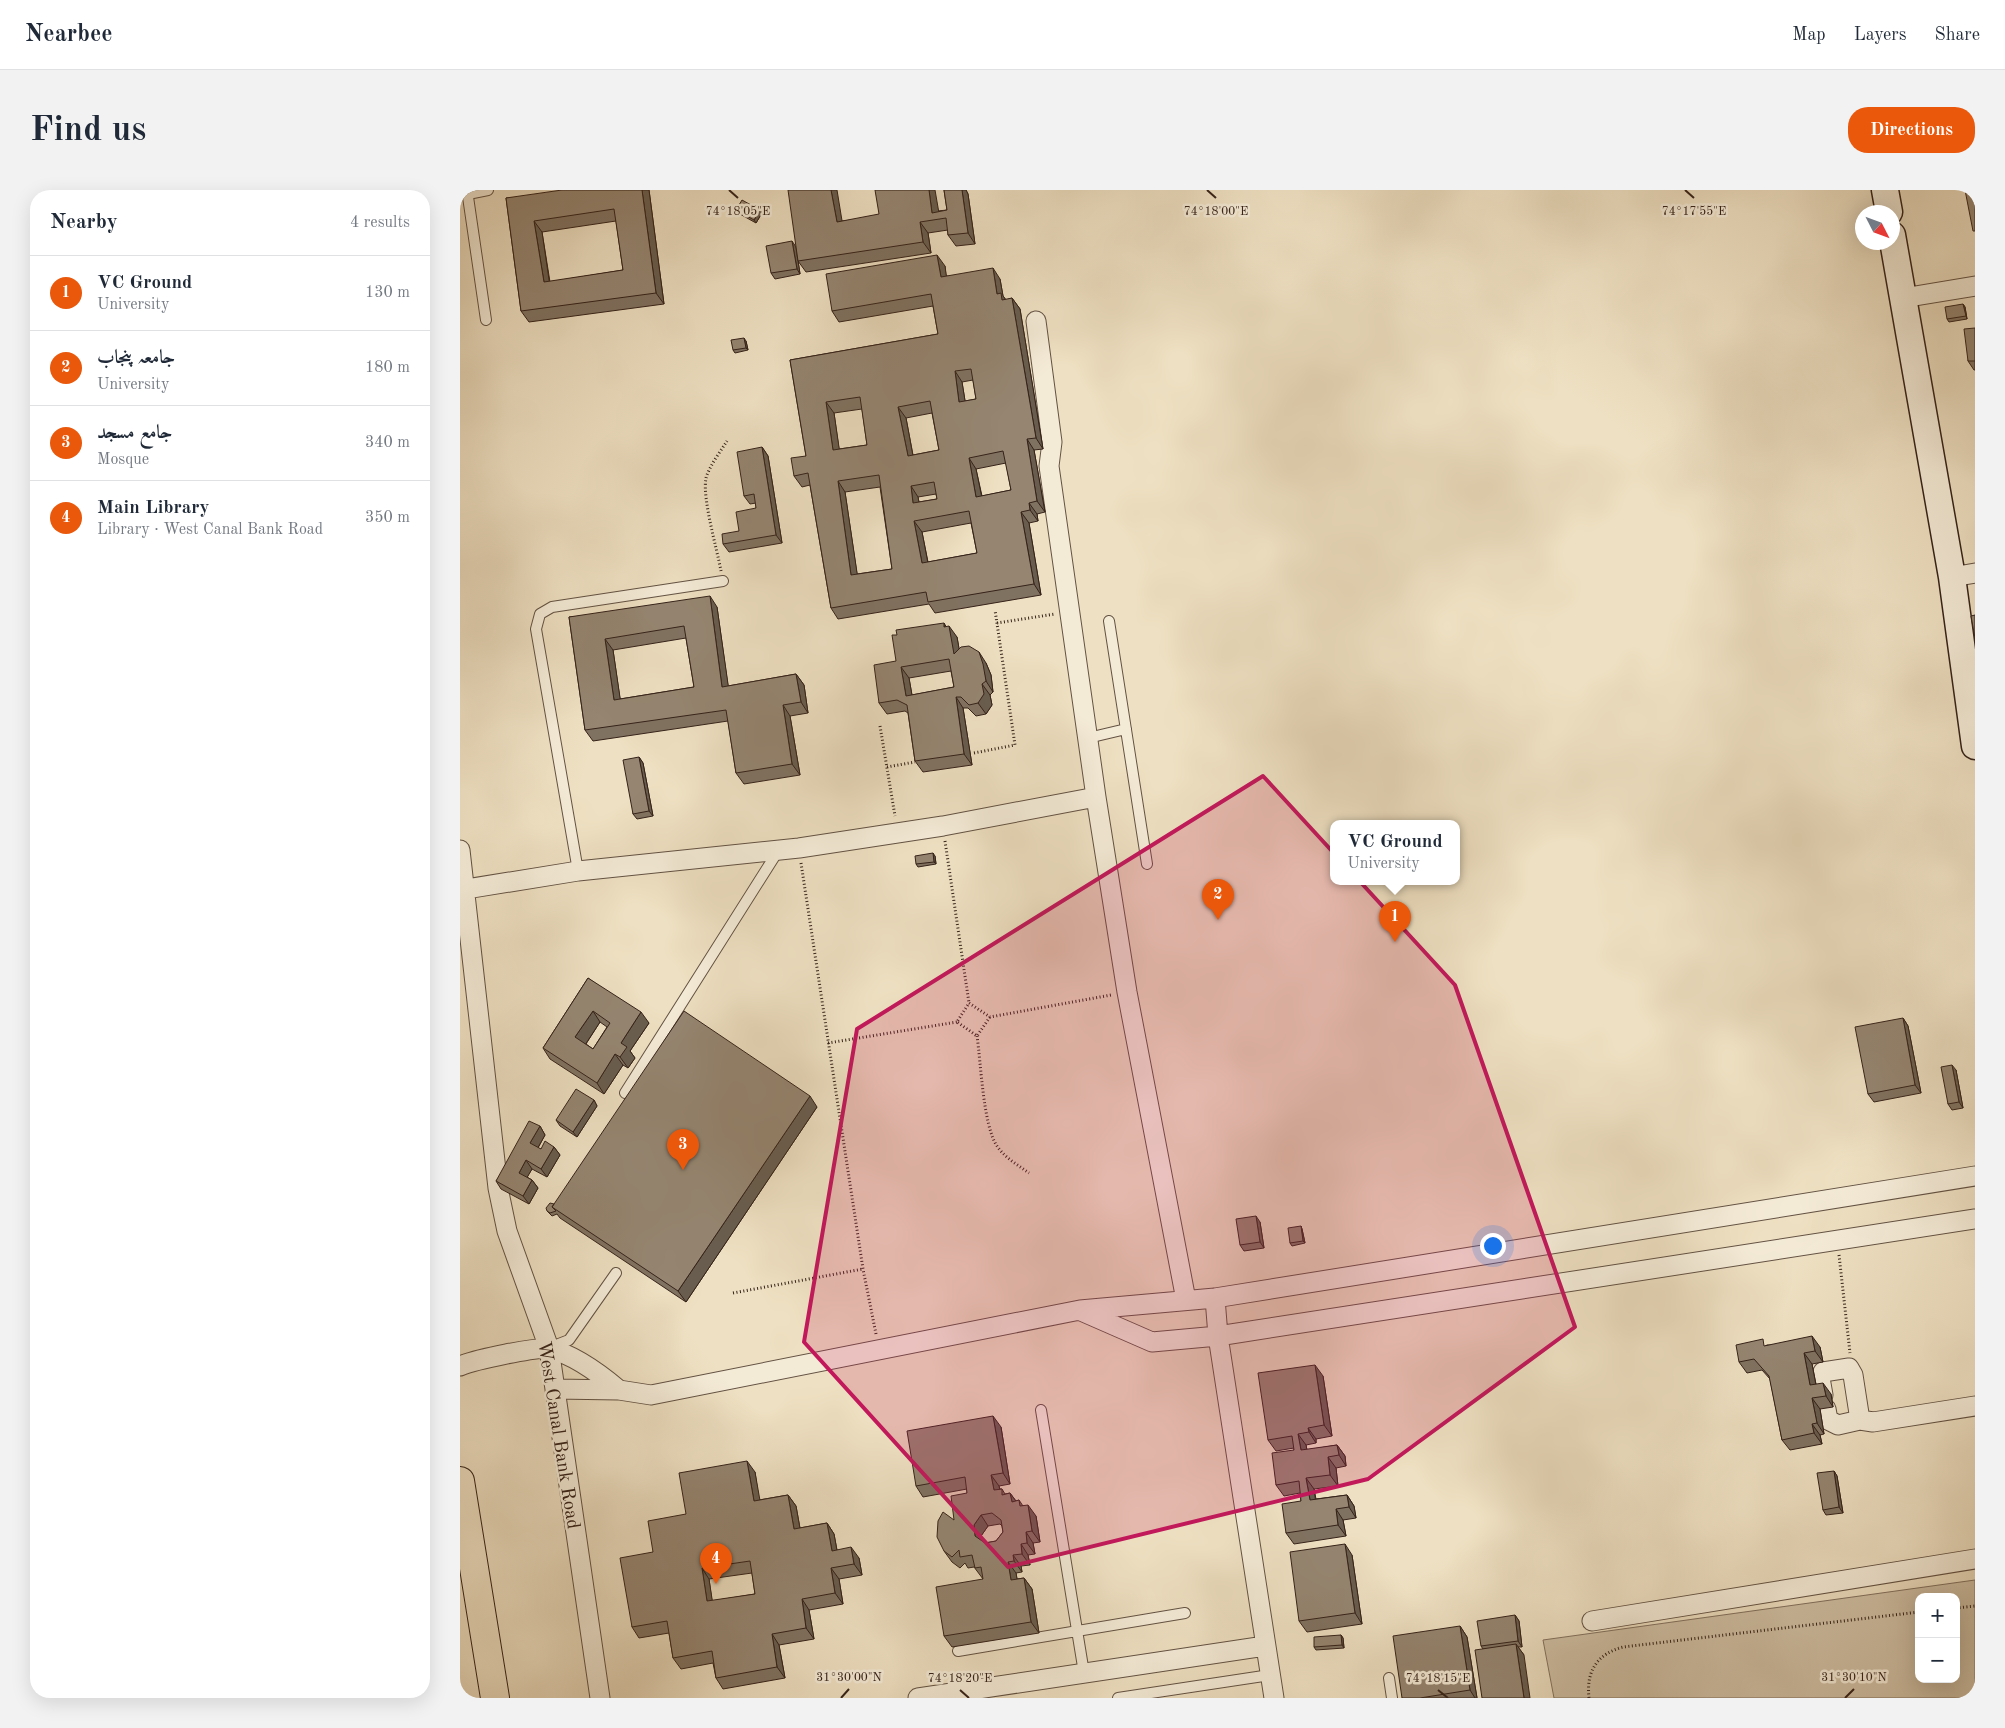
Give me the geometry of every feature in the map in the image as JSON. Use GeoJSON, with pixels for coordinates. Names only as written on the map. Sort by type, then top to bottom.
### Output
{"type":"FeatureCollection","features":[{"type":"Feature","properties":{"kind":"highway"},"geometry":{"type":"LineString","coordinates":[[460,1481],[495,1698]]}},
{"type":"Feature","properties":{"kind":"street"},"geometry":{"type":"LineString","coordinates":[[1885,190],[1888,205]]}},
{"type":"Feature","properties":{"kind":"street"},"geometry":{"type":"LineString","coordinates":[[1895,250],[1903,298],[1964,575],[1975,746]]}},
{"type":"Feature","properties":{"kind":"street"},"geometry":{"type":"LineString","coordinates":[[1903,298],[1975,286]]}},
{"type":"Feature","properties":{"kind":"street"},"geometry":{"type":"LineString","coordinates":[[1036,321],[1052,442],[1049,466],[1096,797],[1127,992],[1186,1300]]}},
{"type":"Feature","properties":{"kind":"street"},"geometry":{"type":"LineString","coordinates":[[462,890],[578,871],[799,848],[943,826],[1096,797]]}},
{"type":"Feature","properties":{"kind":"street","name":"West Canal Bank Road"},"geometry":{"type":"LineString","coordinates":[[460,850],[462,890],[498,1188],[507,1230],[546,1334],[549,1348],[600,1698]]}},
{"type":"Feature","properties":{"kind":"street"},"geometry":{"type":"LineString","coordinates":[[555,1389],[619,1390],[651,1395],[1080,1310],[1215,1298],[1975,1176]]}},
{"type":"Feature","properties":{"kind":"street"},"geometry":{"type":"LineString","coordinates":[[1080,1310],[1152,1342],[1218,1336],[1975,1219]]}},
{"type":"Feature","properties":{"kind":"street"},"geometry":{"type":"LineString","coordinates":[[1215,1298],[1218,1336],[1274,1698]]}},
{"type":"Feature","properties":{"kind":"street"},"geometry":{"type":"LineString","coordinates":[[460,1366],[477,1359],[549,1348],[582,1363],[619,1390]]}},
{"type":"Feature","properties":{"kind":"street"},"geometry":{"type":"LineString","coordinates":[[1860,1420],[1853,1375],[1849,1368],[1823,1372],[1820,1378],[1824,1402],[1828,1420],[1834,1425],[1860,1420],[1873,1422],[1975,1406]]}},
{"type":"Feature","properties":{"kind":"street"},"geometry":{"type":"LineString","coordinates":[[1592,1621],[1975,1559]]}},
{"type":"Feature","properties":{"kind":"street"},"geometry":{"type":"LineString","coordinates":[[918,1698],[1265,1646]]}},
{"type":"Feature","properties":{"kind":"lane"},"geometry":{"type":"LineString","coordinates":[[486,320],[467,192],[488,190]]}},
{"type":"Feature","properties":{"kind":"lane"},"geometry":{"type":"LineString","coordinates":[[578,871],[536,629],[540,614],[552,607],[723,581]]}},
{"type":"Feature","properties":{"kind":"lane"},"geometry":{"type":"LineString","coordinates":[[1109,621],[1148,864]]}},
{"type":"Feature","properties":{"kind":"lane"},"geometry":{"type":"LineString","coordinates":[[1088,738],[1126,729]]}},
{"type":"Feature","properties":{"kind":"lane"},"geometry":{"type":"LineString","coordinates":[[626,1093],[778,851]]}},
{"type":"Feature","properties":{"kind":"lane"},"geometry":{"type":"LineString","coordinates":[[549,1348],[569,1340],[616,1273]]}},
{"type":"Feature","properties":{"kind":"lane"},"geometry":{"type":"LineString","coordinates":[[1041,1410],[1084,1673]]}},
{"type":"Feature","properties":{"kind":"lane"},"geometry":{"type":"LineString","coordinates":[[958,1651],[1076,1633],[1185,1613]]}},
{"type":"Feature","properties":{"kind":"lane"},"geometry":{"type":"LineString","coordinates":[[1118,1698],[1270,1676]]}},
{"type":"Feature","properties":{"kind":"lane"},"geometry":{"type":"LineString","coordinates":[[1389,1678],[1392,1698]]}},
{"type":"Feature","properties":{"kind":"path"},"geometry":{"type":"LineString","coordinates":[[723,581],[706,495],[706,480],[710,468],[727,440]]}},
{"type":"Feature","properties":{"kind":"path"},"geometry":{"type":"LineString","coordinates":[[974,753],[1015,745],[995,610]]}},
{"type":"Feature","properties":{"kind":"path"},"geometry":{"type":"LineString","coordinates":[[997,623],[1070,612]]}},
{"type":"Feature","properties":{"kind":"path"},"geometry":{"type":"LineString","coordinates":[[880,726],[898,833]]}},
{"type":"Feature","properties":{"kind":"path"},"geometry":{"type":"LineString","coordinates":[[887,767],[915,762]]}},
{"type":"Feature","properties":{"kind":"path"},"geometry":{"type":"LineString","coordinates":[[943,826],[970,1003],[957,1022]]}},
{"type":"Feature","properties":{"kind":"path"},"geometry":{"type":"LineString","coordinates":[[799,848],[863,1269],[880,1349]]}},
{"type":"Feature","properties":{"kind":"path"},"geometry":{"type":"LineString","coordinates":[[1030,1173],[1006,1158],[996,1146],[990,1131],[977,1036],[990,1017],[1127,992]]}},
{"type":"Feature","properties":{"kind":"path"},"geometry":{"type":"LineString","coordinates":[[970,1003],[990,1017]]}},
{"type":"Feature","properties":{"kind":"path"},"geometry":{"type":"LineString","coordinates":[[828,1043],[957,1022],[977,1036]]}},
{"type":"Feature","properties":{"kind":"path"},"geometry":{"type":"LineString","coordinates":[[1837,1240],[1850,1356],[1849,1368]]}},
{"type":"Feature","properties":{"kind":"path"},"geometry":{"type":"LineString","coordinates":[[733,1293],[863,1269]]}},
{"type":"Feature","properties":{"kind":"path"},"geometry":{"type":"LineString","coordinates":[[1960,1608],[1975,1606]]}},
{"type":"Feature","properties":{"kind":"path"},"geometry":{"type":"LineString","coordinates":[[1588,1698],[1588,1679],[1592,1668],[1599,1658],[1618,1648],[1915,1612]]}},
{"type":"Feature","properties":{"kind":"highlighted area"},"geometry":{"type":"Polygon","coordinates":[[[1263,776],[1455,985],[1575,1327],[1368,1479],[1008,1567],[804,1342],[857,1029],[1263,776]]]}},
{"type":"Feature","properties":{"kind":"shaded area"},"geometry":{"type":"Polygon","coordinates":[[[1975,1580],[1975,1698],[1554,1698],[1543,1640],[1975,1580]]]}},
{"type":"Feature","properties":{"kind":"building"},"geometry":{"type":"Polygon","coordinates":[[[562,190],[642,190],[656,293],[521,311],[506,198],[562,190]],[[614,209],[534,221],[544,282],[623,270],[614,209]]]}},
{"type":"Feature","properties":{"kind":"building"},"geometry":{"type":"Polygon","coordinates":[[[788,190],[831,190],[837,222],[879,214],[875,190],[929,190],[932,213],[947,210],[944,190],[962,190],[968,233],[948,235],[946,218],[920,222],[923,242],[798,261],[788,190]]]}},
{"type":"Feature","properties":{"kind":"building"},"geometry":{"type":"Polygon","coordinates":[[[1965,190],[1975,190],[1975,231],[1973,231],[1965,190]]]}},
{"type":"Feature","properties":{"kind":"building"},"geometry":{"type":"Polygon","coordinates":[[[742,200],[760,210],[754,220],[736,210],[742,200]]]}},
{"type":"Feature","properties":{"kind":"building"},"geometry":{"type":"Polygon","coordinates":[[[792,241],[797,269],[771,273],[766,246],[792,241]]]}},
{"type":"Feature","properties":{"kind":"building"},"geometry":{"type":"Polygon","coordinates":[[[937,255],[941,277],[993,268],[997,294],[1001,293],[1002,300],[1012,298],[1036,438],[1027,439],[1037,501],[1029,503],[1030,510],[1021,512],[1034,584],[928,602],[926,592],[831,608],[808,473],[794,476],[791,458],[806,456],[790,360],[938,334],[931,294],[832,311],[826,274],[937,255]],[[971,369],[955,371],[959,402],[976,399],[971,369]],[[860,397],[826,402],[833,450],[867,445],[860,397]],[[930,401],[898,407],[908,456],[939,450],[930,401]],[[1003,451],[969,458],[976,497],[1011,490],[1003,451]],[[879,475],[838,481],[851,575],[892,569],[879,475]],[[934,482],[911,486],[913,503],[937,499],[934,482]],[[969,511],[914,521],[922,563],[977,553],[969,511]]]}},
{"type":"Feature","properties":{"kind":"building"},"geometry":{"type":"Polygon","coordinates":[[[1963,304],[1966,316],[1947,319],[1945,307],[1963,304]]]}},
{"type":"Feature","properties":{"kind":"building"},"geometry":{"type":"Polygon","coordinates":[[[1975,328],[1975,361],[1968,361],[1964,329],[1975,328]]]}},
{"type":"Feature","properties":{"kind":"building"},"geometry":{"type":"Polygon","coordinates":[[[744,338],[746,348],[733,350],[731,340],[744,338]]]}},
{"type":"Feature","properties":{"kind":"building"},"geometry":{"type":"Polygon","coordinates":[[[762,447],[776,535],[723,544],[722,534],[739,531],[736,512],[756,508],[754,494],[744,496],[737,452],[762,447]]]}},
{"type":"Feature","properties":{"kind":"building"},"geometry":{"type":"Polygon","coordinates":[[[710,596],[722,687],[796,674],[801,702],[783,705],[792,764],[736,773],[726,710],[585,730],[569,617],[710,596]],[[684,626],[605,639],[614,700],[694,687],[684,626]]]}},
{"type":"Feature","properties":{"kind":"building"},"geometry":{"type":"Polygon","coordinates":[[[1975,615],[1975,638],[1971,616],[1975,615]]]}},
{"type":"Feature","properties":{"kind":"building"},"geometry":{"type":"Polygon","coordinates":[[[944,623],[944,627],[949,626],[954,654],[961,647],[969,646],[979,652],[986,681],[982,684],[984,694],[978,703],[969,705],[961,697],[956,697],[964,754],[915,761],[907,705],[897,700],[879,703],[874,665],[896,661],[892,635],[897,635],[896,630],[944,623]],[[949,659],[901,667],[906,696],[954,687],[949,659]]]}},
{"type":"Feature","properties":{"kind":"building"},"geometry":{"type":"Polygon","coordinates":[[[639,757],[649,811],[633,814],[623,760],[639,757]]]}},
{"type":"Feature","properties":{"kind":"building"},"geometry":{"type":"Polygon","coordinates":[[[933,853],[934,862],[916,864],[915,856],[933,853]]]}},
{"type":"Feature","properties":{"kind":"building"},"geometry":{"type":"Polygon","coordinates":[[[588,978],[641,1012],[621,1043],[627,1047],[620,1057],[615,1054],[597,1083],[543,1048],[588,978]],[[593,1011],[575,1037],[593,1049],[610,1023],[593,1011]]]}},
{"type":"Feature","properties":{"kind":"building"},"geometry":{"type":"Polygon","coordinates":[[[684,1011],[810,1096],[678,1291],[552,1207],[684,1011]]]}},
{"type":"Feature","properties":{"kind":"building"},"geometry":{"type":"Polygon","coordinates":[[[1903,1018],[1915,1085],[1868,1094],[1855,1027],[1903,1018]]]}},
{"type":"Feature","properties":{"kind":"building"},"geometry":{"type":"Polygon","coordinates":[[[1952,1065],[1959,1102],[1948,1104],[1941,1067],[1952,1065]]]}},
{"type":"Feature","properties":{"kind":"building"},"geometry":{"type":"Polygon","coordinates":[[[576,1089],[594,1100],[573,1132],[556,1120],[576,1089]]]}},
{"type":"Feature","properties":{"kind":"building"},"geometry":{"type":"Polygon","coordinates":[[[529,1121],[540,1126],[530,1143],[541,1149],[545,1141],[554,1147],[541,1169],[526,1160],[519,1173],[532,1180],[523,1196],[496,1181],[529,1121]]]}},
{"type":"Feature","properties":{"kind":"building"},"geometry":{"type":"Polygon","coordinates":[[[550,1203],[554,1204],[552,1207],[556,1211],[550,1213],[546,1208],[550,1203]]]}},
{"type":"Feature","properties":{"kind":"building"},"geometry":{"type":"Polygon","coordinates":[[[1256,1216],[1260,1242],[1240,1245],[1236,1219],[1256,1216]]]}},
{"type":"Feature","properties":{"kind":"building"},"geometry":{"type":"Polygon","coordinates":[[[1301,1226],[1303,1241],[1290,1243],[1288,1228],[1301,1226]]]}},
{"type":"Feature","properties":{"kind":"building"},"geometry":{"type":"Polygon","coordinates":[[[1812,1336],[1815,1351],[1804,1353],[1810,1385],[1823,1383],[1826,1396],[1812,1398],[1817,1423],[1812,1424],[1814,1433],[1782,1440],[1769,1376],[1754,1359],[1739,1362],[1736,1345],[1763,1339],[1764,1346],[1812,1336]]]}},
{"type":"Feature","properties":{"kind":"building"},"geometry":{"type":"Polygon","coordinates":[[[1315,1365],[1324,1425],[1308,1428],[1309,1432],[1298,1434],[1301,1450],[1337,1445],[1339,1455],[1328,1457],[1330,1475],[1306,1478],[1310,1500],[1347,1495],[1349,1507],[1336,1509],[1338,1525],[1286,1533],[1282,1504],[1301,1501],[1299,1481],[1276,1485],[1272,1453],[1294,1450],[1292,1436],[1268,1440],[1258,1373],[1315,1365]]]}},
{"type":"Feature","properties":{"kind":"building"},"geometry":{"type":"Polygon","coordinates":[[[993,1416],[1003,1473],[991,1475],[994,1490],[1002,1489],[1002,1495],[1010,1493],[1012,1502],[1019,1500],[1020,1506],[1028,1505],[1032,1531],[1026,1532],[1027,1543],[1021,1544],[1022,1554],[1013,1555],[1014,1561],[1008,1562],[1011,1580],[1024,1578],[1031,1622],[944,1636],[936,1587],[983,1579],[981,1567],[975,1568],[972,1555],[960,1557],[959,1550],[952,1557],[944,1551],[937,1537],[938,1521],[943,1512],[954,1520],[951,1496],[967,1493],[965,1477],[916,1486],[907,1431],[993,1416]],[[992,1513],[981,1515],[974,1525],[975,1536],[985,1543],[996,1541],[1003,1532],[1001,1520],[992,1513]]]}},
{"type":"Feature","properties":{"kind":"building"},"geometry":{"type":"Polygon","coordinates":[[[747,1461],[754,1501],[788,1495],[794,1529],[827,1523],[832,1551],[851,1547],[854,1564],[831,1568],[835,1593],[802,1599],[806,1628],[772,1634],[777,1667],[716,1678],[712,1651],[673,1658],[667,1621],[632,1627],[620,1558],[653,1552],[648,1521],[686,1514],[679,1473],[747,1461]],[[750,1561],[702,1568],[707,1601],[755,1594],[750,1561]]]}},
{"type":"Feature","properties":{"kind":"building"},"geometry":{"type":"Polygon","coordinates":[[[1834,1471],[1839,1507],[1823,1510],[1817,1473],[1834,1471]]]}},
{"type":"Feature","properties":{"kind":"building"},"geometry":{"type":"Polygon","coordinates":[[[1345,1544],[1355,1613],[1299,1621],[1290,1552],[1345,1544]]]}},
{"type":"Feature","properties":{"kind":"building"},"geometry":{"type":"Polygon","coordinates":[[[1515,1615],[1518,1641],[1481,1646],[1477,1621],[1515,1615]]]}},
{"type":"Feature","properties":{"kind":"building"},"geometry":{"type":"Polygon","coordinates":[[[1460,1626],[1470,1690],[1420,1698],[1402,1698],[1393,1636],[1460,1626]]]}},
{"type":"Feature","properties":{"kind":"building"},"geometry":{"type":"Polygon","coordinates":[[[1341,1635],[1342,1645],[1314,1647],[1314,1637],[1341,1635]]]}},
{"type":"Feature","properties":{"kind":"building"},"geometry":{"type":"Polygon","coordinates":[[[1516,1644],[1524,1698],[1482,1698],[1475,1650],[1516,1644]]]}},
{"type":"Feature","properties":{"kind":"place","name":"جامعہ پنجاب"},"geometry":{"type":"Point","coordinates":[1218,920]}},
{"type":"Feature","properties":{"kind":"place","name":"VC Ground"},"geometry":{"type":"Point","coordinates":[1395,942]}},
{"type":"Feature","properties":{"kind":"place","name":"جامع مسجد"},"geometry":{"type":"Point","coordinates":[683,1170]}},
{"type":"Feature","properties":{"kind":"place","name":"Main Library"},"geometry":{"type":"Point","coordinates":[716,1584]}}]}
